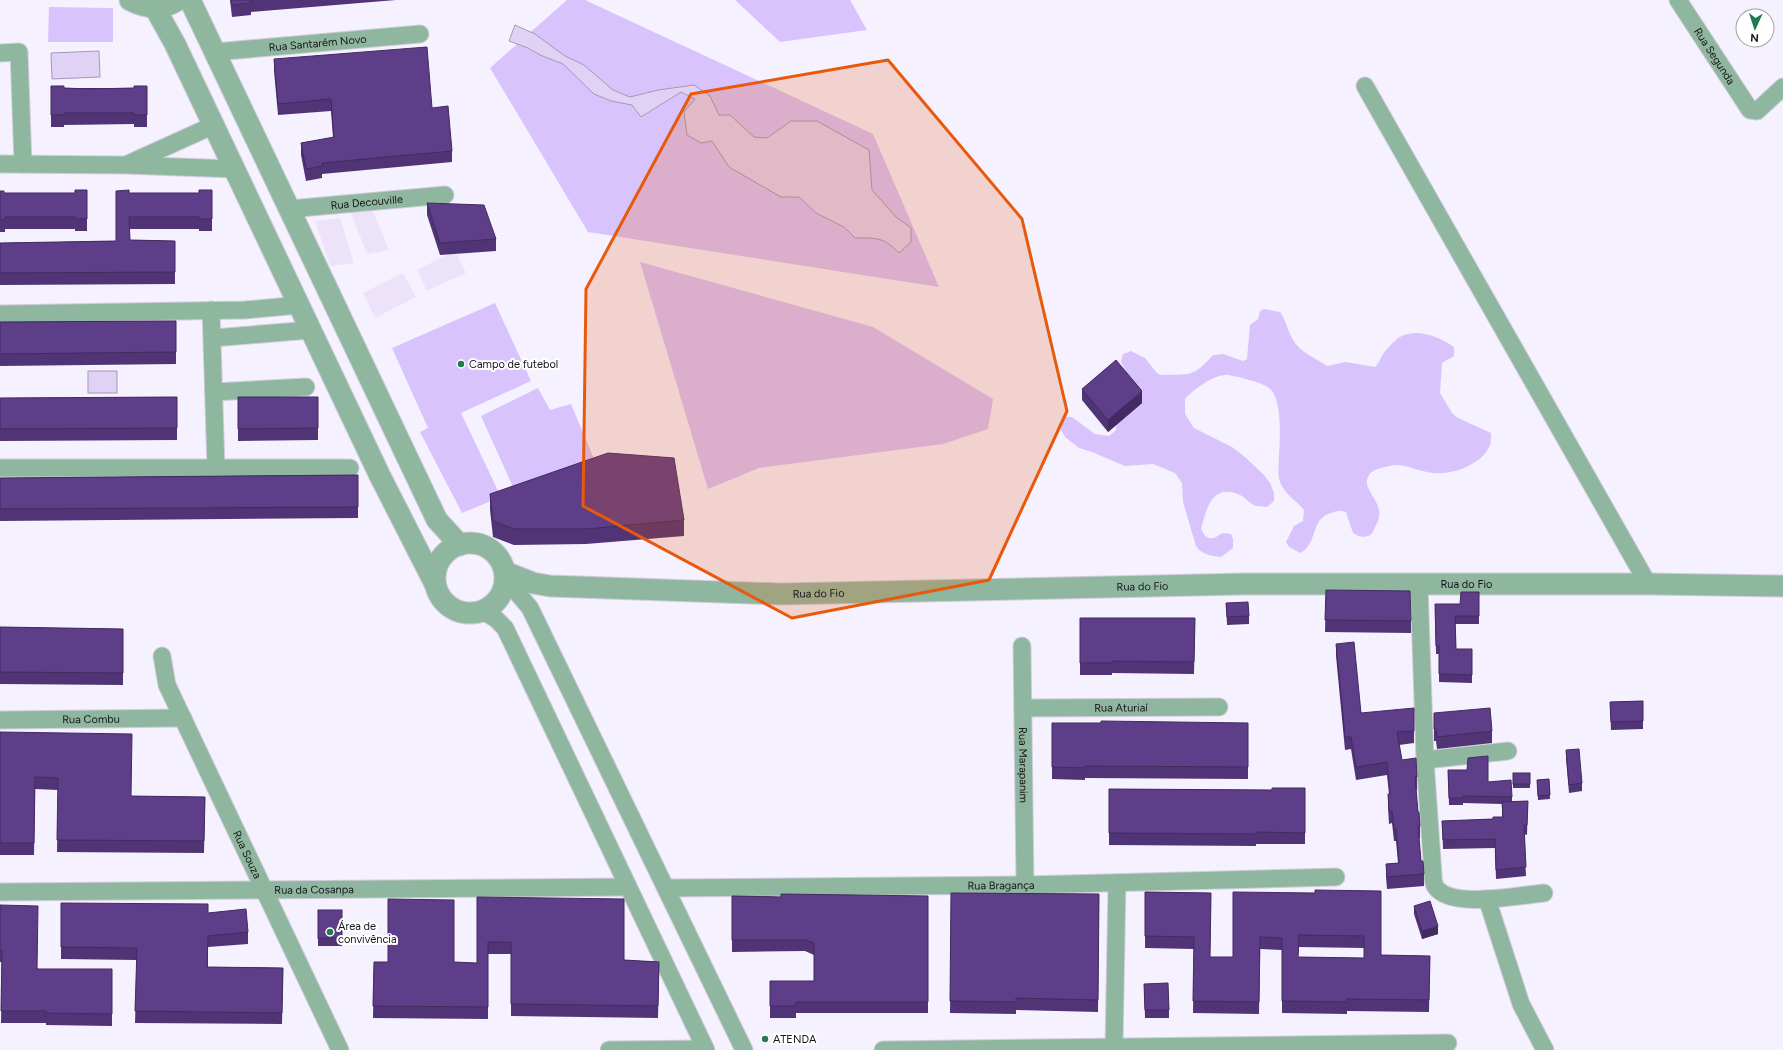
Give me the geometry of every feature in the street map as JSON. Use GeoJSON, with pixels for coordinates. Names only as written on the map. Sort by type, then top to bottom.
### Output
{"type":"FeatureCollection","features":[{"type":"Feature","properties":{"kind":"street"},"geometry":{"type":"LineString","coordinates":[[130,0],[141,6],[155,8],[166,6],[178,0]]}},
{"type":"Feature","properties":{"kind":"street"},"geometry":{"type":"LineString","coordinates":[[190,0],[437,520],[460,545]]}},
{"type":"Feature","properties":{"kind":"street","name":"Rua Segunda"},"geometry":{"type":"LineString","coordinates":[[1678,0],[1750,110],[1753,112],[1757,111],[1783,87]]}},
{"type":"Feature","properties":{"kind":"street"},"geometry":{"type":"LineString","coordinates":[[155,8],[175,44],[397,512],[435,584],[438,594],[444,603],[462,613],[483,611],[492,606],[499,598],[504,588],[505,575]]}},
{"type":"Feature","properties":{"kind":"street","name":"Rua Santarém Novo"},"geometry":{"type":"LineString","coordinates":[[215,52],[420,34]]}},
{"type":"Feature","properties":{"kind":"street"},"geometry":{"type":"LineString","coordinates":[[0,53],[19,52],[23,164]]}},
{"type":"Feature","properties":{"kind":"street"},"geometry":{"type":"LineString","coordinates":[[1365,86],[1648,584]]}},
{"type":"Feature","properties":{"kind":"street"},"geometry":{"type":"LineString","coordinates":[[124,165],[214,125]]}},
{"type":"Feature","properties":{"kind":"street"},"geometry":{"type":"LineString","coordinates":[[0,164],[124,165],[235,169]]}},
{"type":"Feature","properties":{"kind":"street","name":"Rua Decouville"},"geometry":{"type":"LineString","coordinates":[[289,209],[445,195]]}},
{"type":"Feature","properties":{"kind":"street"},"geometry":{"type":"LineString","coordinates":[[0,314],[245,310],[299,305]]}},
{"type":"Feature","properties":{"kind":"street"},"geometry":{"type":"LineString","coordinates":[[211,310],[216,468]]}},
{"type":"Feature","properties":{"kind":"street"},"geometry":{"type":"LineString","coordinates":[[213,338],[310,330]]}},
{"type":"Feature","properties":{"kind":"street"},"geometry":{"type":"LineString","coordinates":[[214,392],[306,387]]}},
{"type":"Feature","properties":{"kind":"street"},"geometry":{"type":"LineString","coordinates":[[0,468],[350,468]]}},
{"type":"Feature","properties":{"kind":"street"},"geometry":{"type":"LineString","coordinates":[[435,584],[437,564],[450,549],[460,545],[474,544],[488,548],[499,558],[505,575],[530,608],[744,1050]]}},
{"type":"Feature","properties":{"kind":"street","name":"Rua do Fio"},"geometry":{"type":"LineString","coordinates":[[505,575],[550,586],[781,594],[1236,584],[1648,584],[1783,586]]}},
{"type":"Feature","properties":{"kind":"street"},"geometry":{"type":"LineString","coordinates":[[1419,584],[1425,760],[1432,874],[1435,886],[1445,895],[1450,897],[1468,899],[1487,899],[1544,893]]}},
{"type":"Feature","properties":{"kind":"street"},"geometry":{"type":"LineString","coordinates":[[483,611],[496,619],[505,628],[705,1049],[609,1050]]}},
{"type":"Feature","properties":{"kind":"street","name":"Rua Marapanim"},"geometry":{"type":"LineString","coordinates":[[1022,646],[1025,885]]}},
{"type":"Feature","properties":{"kind":"street","name":"Rua Souza"},"geometry":{"type":"LineString","coordinates":[[162,656],[168,685],[340,1050]]}},
{"type":"Feature","properties":{"kind":"street","name":"Rua Aturiaí"},"geometry":{"type":"LineString","coordinates":[[1023,708],[1219,707]]}},
{"type":"Feature","properties":{"kind":"street","name":"Rua Combu"},"geometry":{"type":"LineString","coordinates":[[0,720],[183,718]]}},
{"type":"Feature","properties":{"kind":"street"},"geometry":{"type":"LineString","coordinates":[[1425,760],[1508,751]]}},
{"type":"Feature","properties":{"kind":"street","name":"Rua Bragança"},"geometry":{"type":"LineString","coordinates":[[666,888],[1025,885],[1336,877]]}},
{"type":"Feature","properties":{"kind":"street"},"geometry":{"type":"LineString","coordinates":[[1114,1047],[1117,883]]}},
{"type":"Feature","properties":{"kind":"street","name":"Rua da Cosanpa"},"geometry":{"type":"LineString","coordinates":[[0,892],[628,888]]}},
{"type":"Feature","properties":{"kind":"street"},"geometry":{"type":"LineString","coordinates":[[1487,899],[1521,1004],[1545,1050]]}},
{"type":"Feature","properties":{"kind":"street"},"geometry":{"type":"LineString","coordinates":[[883,1050],[1114,1047],[1226,1048],[1448,1043]]}},
{"type":"Feature","properties":{"kind":"highlighted area"},"geometry":{"type":"Polygon","coordinates":[[[888,60],[1022,219],[1067,411],[989,580],[792,618],[583,506],[586,289],[691,94],[888,60]]]}},
{"type":"Feature","properties":{"kind":"shaded area"},"geometry":{"type":"Polygon","coordinates":[[[567,0],[585,0],[873,134],[939,287],[588,232],[490,68],[567,0]]]}},
{"type":"Feature","properties":{"kind":"shaded area"},"geometry":{"type":"Polygon","coordinates":[[[735,0],[850,0],[867,30],[780,42],[735,0]]]}},
{"type":"Feature","properties":{"kind":"shaded area"},"geometry":{"type":"Polygon","coordinates":[[[49,7],[113,8],[113,42],[48,42],[49,7]]]}},
{"type":"Feature","properties":{"kind":"shaded area"},"geometry":{"type":"Polygon","coordinates":[[[515,25],[535,34],[565,56],[584,65],[613,90],[630,97],[658,90],[694,85],[710,96],[719,115],[730,115],[754,137],[767,138],[791,121],[817,121],[869,150],[872,190],[896,217],[911,228],[911,242],[899,253],[884,241],[869,238],[855,238],[844,227],[816,213],[799,197],[781,197],[729,167],[712,141],[701,143],[687,135],[684,112],[695,99],[681,92],[641,117],[632,105],[611,101],[594,94],[563,64],[509,41],[515,25]]]}},
{"type":"Feature","properties":{"kind":"shaded area"},"geometry":{"type":"Polygon","coordinates":[[[99,51],[100,77],[52,79],[51,53],[99,51]]]}},
{"type":"Feature","properties":{"kind":"shaded area"},"geometry":{"type":"Polygon","coordinates":[[[371,207],[389,250],[367,254],[349,209],[371,207]]]}},
{"type":"Feature","properties":{"kind":"shaded area"},"geometry":{"type":"Polygon","coordinates":[[[340,218],[354,263],[330,266],[315,221],[340,218]]]}},
{"type":"Feature","properties":{"kind":"shaded area"},"geometry":{"type":"Polygon","coordinates":[[[455,251],[466,273],[427,291],[417,270],[455,251]]]}},
{"type":"Feature","properties":{"kind":"shaded area"},"geometry":{"type":"Polygon","coordinates":[[[640,262],[873,327],[993,399],[988,429],[943,444],[759,468],[708,489],[640,262]]]}},
{"type":"Feature","properties":{"kind":"shaded area"},"geometry":{"type":"Polygon","coordinates":[[[403,273],[416,297],[375,318],[363,293],[403,273]]]}},
{"type":"Feature","properties":{"kind":"shaded area","name":"Campo de futebol"},"geometry":{"type":"Polygon","coordinates":[[[495,303],[531,381],[461,413],[501,497],[462,513],[420,432],[428,428],[392,348],[495,303]]]}},
{"type":"Feature","properties":{"kind":"shaded area"},"geometry":{"type":"Polygon","coordinates":[[[1264,309],[1280,312],[1292,338],[1298,347],[1327,366],[1346,362],[1375,367],[1383,354],[1398,338],[1412,333],[1434,336],[1454,347],[1454,356],[1442,363],[1440,393],[1452,413],[1458,418],[1491,433],[1490,444],[1486,452],[1466,467],[1449,472],[1433,473],[1405,466],[1394,465],[1380,468],[1372,472],[1369,474],[1367,483],[1368,488],[1378,505],[1379,519],[1371,534],[1366,537],[1362,537],[1353,533],[1346,512],[1335,512],[1324,516],[1317,526],[1306,549],[1300,553],[1289,547],[1286,542],[1294,526],[1303,521],[1304,510],[1284,490],[1279,479],[1280,422],[1275,397],[1269,388],[1257,382],[1228,375],[1216,377],[1198,387],[1185,399],[1185,414],[1194,428],[1232,447],[1264,475],[1270,483],[1274,493],[1274,501],[1267,507],[1259,506],[1253,505],[1242,496],[1232,492],[1218,494],[1209,505],[1201,529],[1207,537],[1210,538],[1222,533],[1231,534],[1233,539],[1233,548],[1221,557],[1203,553],[1196,546],[1183,502],[1182,483],[1175,473],[1153,464],[1125,466],[1079,448],[1065,437],[1061,430],[1061,421],[1063,417],[1072,417],[1095,434],[1109,436],[1116,430],[1117,410],[1131,381],[1121,362],[1123,354],[1131,351],[1145,358],[1157,373],[1161,375],[1179,375],[1190,373],[1200,368],[1213,355],[1223,354],[1243,361],[1247,359],[1250,325],[1258,319],[1260,311],[1264,309]]]}},
{"type":"Feature","properties":{"kind":"shaded area"},"geometry":{"type":"Polygon","coordinates":[[[88,371],[117,371],[117,393],[88,393],[88,371]]]}},
{"type":"Feature","properties":{"kind":"shaded area"},"geometry":{"type":"Polygon","coordinates":[[[538,388],[550,410],[571,404],[600,473],[522,507],[481,416],[538,388]]]}},
{"type":"Feature","properties":{"kind":"building"},"geometry":{"type":"Polygon","coordinates":[[[231,0],[251,0],[251,3],[232,5],[231,0]]]}},
{"type":"Feature","properties":{"kind":"building"},"geometry":{"type":"Polygon","coordinates":[[[427,47],[432,108],[448,106],[452,151],[322,163],[322,166],[306,169],[301,143],[334,137],[331,99],[278,104],[274,59],[427,47]]]}},
{"type":"Feature","properties":{"kind":"building"},"geometry":{"type":"Polygon","coordinates":[[[51,86],[89,89],[134,88],[134,86],[147,86],[147,115],[134,115],[134,113],[64,113],[64,115],[51,115],[51,86]]]}},
{"type":"Feature","properties":{"kind":"building"},"geometry":{"type":"Polygon","coordinates":[[[75,190],[87,190],[87,219],[75,219],[75,217],[5,217],[5,220],[0,220],[0,191],[4,191],[4,193],[75,193],[75,190]]]}},
{"type":"Feature","properties":{"kind":"building"},"geometry":{"type":"Polygon","coordinates":[[[129,190],[129,193],[199,193],[199,190],[212,190],[212,219],[199,219],[199,217],[129,217],[130,240],[175,241],[175,272],[0,273],[0,243],[116,241],[116,191],[129,190]]]}},
{"type":"Feature","properties":{"kind":"building"},"geometry":{"type":"Polygon","coordinates":[[[427,203],[484,205],[496,239],[440,243],[427,203]]]}},
{"type":"Feature","properties":{"kind":"building"},"geometry":{"type":"Polygon","coordinates":[[[176,321],[176,352],[0,354],[0,322],[176,321]]]}},
{"type":"Feature","properties":{"kind":"building"},"geometry":{"type":"Polygon","coordinates":[[[1116,360],[1142,391],[1108,420],[1082,389],[1116,360]]]}},
{"type":"Feature","properties":{"kind":"building"},"geometry":{"type":"Polygon","coordinates":[[[177,397],[177,428],[0,429],[0,398],[177,397]]]}},
{"type":"Feature","properties":{"kind":"building"},"geometry":{"type":"Polygon","coordinates":[[[238,397],[318,397],[318,428],[238,429],[238,397]]]}},
{"type":"Feature","properties":{"kind":"building"},"geometry":{"type":"Polygon","coordinates":[[[608,453],[674,458],[684,520],[586,529],[514,529],[493,521],[490,494],[608,453]]]}},
{"type":"Feature","properties":{"kind":"building"},"geometry":{"type":"Polygon","coordinates":[[[358,475],[358,507],[0,509],[0,478],[358,475]]]}},
{"type":"Feature","properties":{"kind":"building"},"geometry":{"type":"Polygon","coordinates":[[[1326,590],[1410,591],[1411,621],[1325,620],[1326,590]]]}},
{"type":"Feature","properties":{"kind":"building"},"geometry":{"type":"Polygon","coordinates":[[[1461,592],[1479,592],[1479,616],[1455,616],[1456,649],[1472,649],[1472,675],[1439,674],[1439,646],[1436,646],[1435,604],[1460,604],[1461,592]]]}},
{"type":"Feature","properties":{"kind":"building"},"geometry":{"type":"Polygon","coordinates":[[[1248,602],[1249,616],[1227,617],[1226,603],[1248,602]]]}},
{"type":"Feature","properties":{"kind":"building"},"geometry":{"type":"Polygon","coordinates":[[[1080,618],[1195,618],[1194,662],[1112,661],[1112,663],[1080,663],[1080,618]]]}},
{"type":"Feature","properties":{"kind":"building"},"geometry":{"type":"Polygon","coordinates":[[[0,627],[123,629],[123,673],[0,672],[0,627]]]}},
{"type":"Feature","properties":{"kind":"building"},"geometry":{"type":"Polygon","coordinates":[[[1354,642],[1361,713],[1414,708],[1414,731],[1397,732],[1402,760],[1416,758],[1417,777],[1415,777],[1420,826],[1418,826],[1421,861],[1423,861],[1424,874],[1387,877],[1386,864],[1399,863],[1396,828],[1394,829],[1392,811],[1389,811],[1388,794],[1390,794],[1387,762],[1356,767],[1351,737],[1345,737],[1336,644],[1354,642]]]}},
{"type":"Feature","properties":{"kind":"building"},"geometry":{"type":"Polygon","coordinates":[[[1643,701],[1643,721],[1611,722],[1610,702],[1643,701]]]}},
{"type":"Feature","properties":{"kind":"building"},"geometry":{"type":"Polygon","coordinates":[[[1490,708],[1492,731],[1437,737],[1436,729],[1434,729],[1434,713],[1490,708]]]}},
{"type":"Feature","properties":{"kind":"building"},"geometry":{"type":"Polygon","coordinates":[[[1101,721],[1248,723],[1248,767],[1052,767],[1052,723],[1101,723],[1101,721]]]}},
{"type":"Feature","properties":{"kind":"building"},"geometry":{"type":"Polygon","coordinates":[[[0,732],[132,734],[131,796],[205,797],[204,841],[57,840],[58,778],[35,777],[34,843],[0,843],[0,732]]]}},
{"type":"Feature","properties":{"kind":"building"},"geometry":{"type":"Polygon","coordinates":[[[1579,749],[1582,783],[1569,785],[1566,750],[1579,749]]]}},
{"type":"Feature","properties":{"kind":"building"},"geometry":{"type":"Polygon","coordinates":[[[1488,756],[1488,782],[1511,780],[1512,797],[1463,796],[1463,798],[1449,798],[1448,770],[1467,770],[1468,758],[1488,756]]]}},
{"type":"Feature","properties":{"kind":"building"},"geometry":{"type":"Polygon","coordinates":[[[1513,773],[1530,773],[1530,784],[1513,784],[1513,773]]]}},
{"type":"Feature","properties":{"kind":"building"},"geometry":{"type":"Polygon","coordinates":[[[1549,779],[1550,795],[1538,796],[1537,780],[1549,779]]]}},
{"type":"Feature","properties":{"kind":"building"},"geometry":{"type":"Polygon","coordinates":[[[1272,788],[1305,788],[1305,833],[1109,833],[1109,789],[1272,790],[1272,788]]]}},
{"type":"Feature","properties":{"kind":"building"},"geometry":{"type":"Polygon","coordinates":[[[1528,801],[1527,825],[1524,825],[1526,867],[1496,870],[1495,839],[1443,840],[1442,821],[1493,819],[1493,817],[1503,817],[1502,802],[1528,801]]]}},
{"type":"Feature","properties":{"kind":"building"},"geometry":{"type":"Polygon","coordinates":[[[1315,890],[1381,891],[1381,955],[1430,956],[1429,1000],[1347,999],[1347,1002],[1282,1001],[1282,938],[1260,937],[1259,1002],[1193,1001],[1194,937],[1145,936],[1145,892],[1211,893],[1210,957],[1233,957],[1233,892],[1315,893],[1315,890]],[[1299,935],[1298,957],[1364,958],[1364,936],[1299,935]]]}},
{"type":"Feature","properties":{"kind":"building"},"geometry":{"type":"Polygon","coordinates":[[[951,893],[1099,894],[1098,1000],[1016,998],[1016,1002],[950,1001],[951,893]]]}},
{"type":"Feature","properties":{"kind":"building"},"geometry":{"type":"Polygon","coordinates":[[[781,894],[928,896],[928,1002],[796,1002],[796,1006],[770,1006],[770,981],[814,981],[814,943],[805,940],[732,940],[732,896],[781,897],[781,894]]]}},
{"type":"Feature","properties":{"kind":"building"},"geometry":{"type":"Polygon","coordinates":[[[477,897],[624,899],[624,960],[659,962],[658,1006],[511,1004],[511,942],[488,942],[488,1007],[373,1006],[374,962],[388,962],[388,899],[454,900],[454,962],[477,963],[477,897]]]}},
{"type":"Feature","properties":{"kind":"building"},"geometry":{"type":"Polygon","coordinates":[[[1430,901],[1438,926],[1422,931],[1414,906],[1430,901]]]}},
{"type":"Feature","properties":{"kind":"building"},"geometry":{"type":"Polygon","coordinates":[[[61,903],[208,904],[208,913],[246,909],[248,932],[208,936],[207,967],[283,968],[282,1013],[135,1011],[137,948],[61,947],[61,903]]]}},
{"type":"Feature","properties":{"kind":"building"},"geometry":{"type":"Polygon","coordinates":[[[0,905],[38,906],[37,969],[112,969],[112,1014],[46,1013],[46,1011],[1,1011],[2,950],[0,950],[0,905]]]}},
{"type":"Feature","properties":{"kind":"building","name":"Área de convivência"},"geometry":{"type":"Polygon","coordinates":[[[318,910],[342,910],[342,938],[318,938],[318,910]]]}},
{"type":"Feature","properties":{"kind":"building"},"geometry":{"type":"Polygon","coordinates":[[[1168,983],[1169,1010],[1145,1010],[1144,984],[1168,983]]]}},
{"type":"Feature","properties":{"kind":"place","name":"Campo de futebol"},"geometry":{"type":"Point","coordinates":[461,364]}},
{"type":"Feature","properties":{"kind":"place","name":"Área de convivência"},"geometry":{"type":"Point","coordinates":[330,932]}},
{"type":"Feature","properties":{"kind":"place","name":"ATENDA"},"geometry":{"type":"Point","coordinates":[765,1039]}}]}
